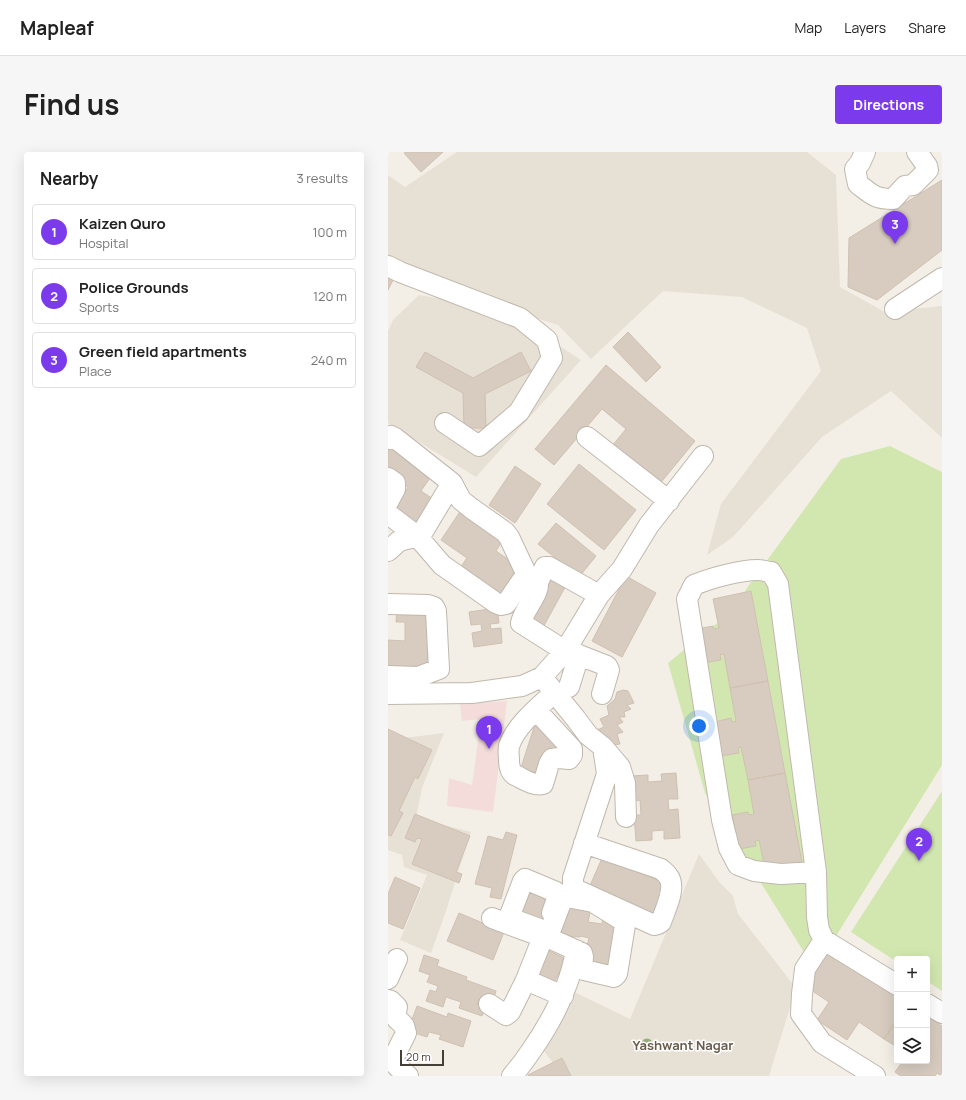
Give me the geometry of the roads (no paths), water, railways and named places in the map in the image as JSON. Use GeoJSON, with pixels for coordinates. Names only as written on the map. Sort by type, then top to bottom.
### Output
{"type":"FeatureCollection","features":[{"type":"Feature","properties":{"kind":"street"},"geometry":{"type":"LineString","coordinates":[[865,152],[860,163],[855,169],[858,184],[876,197],[883,199],[893,199],[905,186],[913,185],[928,170],[919,153]]}},
{"type":"Feature","properties":{"kind":"street"},"geometry":{"type":"LineString","coordinates":[[388,266],[520,318],[547,340],[552,358],[519,412],[478,446],[445,423]]}},
{"type":"Feature","properties":{"kind":"street"},"geometry":{"type":"LineString","coordinates":[[895,309],[942,278]]}},
{"type":"Feature","properties":{"kind":"street"},"geometry":{"type":"LineString","coordinates":[[388,439],[391,436],[395,438],[452,483],[461,500],[505,532],[509,537],[525,571],[525,576],[506,604],[501,605],[496,603],[442,566],[417,536],[388,514]]}},
{"type":"Feature","properties":{"kind":"street"},"geometry":{"type":"LineString","coordinates":[[587,437],[669,501]]}},
{"type":"Feature","properties":{"kind":"street"},"geometry":{"type":"LineString","coordinates":[[536,710],[562,689],[570,652],[599,595],[622,569],[650,525],[703,456]]}},
{"type":"Feature","properties":{"kind":"street"},"geometry":{"type":"LineString","coordinates":[[388,478],[395,483],[395,488],[388,502]]}},
{"type":"Feature","properties":{"kind":"street"},"geometry":{"type":"LineString","coordinates":[[388,552],[399,541],[422,533],[452,483]]}},
{"type":"Feature","properties":{"kind":"street"},"geometry":{"type":"LineString","coordinates":[[599,595],[549,567],[545,568],[538,582],[537,590],[522,618],[521,623],[570,652],[607,666],[609,670],[602,694]]}},
{"type":"Feature","properties":{"kind":"street"},"geometry":{"type":"LineString","coordinates":[[816,872],[781,874],[754,871],[738,865],[729,848],[722,820],[687,599],[694,585],[706,580],[740,572],[758,570],[771,572],[778,584],[816,872],[817,917],[819,930],[824,940],[894,983]]}},
{"type":"Feature","properties":{"kind":"street"},"geometry":{"type":"LineString","coordinates":[[388,604],[428,605],[434,607],[436,611],[440,693]]}},
{"type":"Feature","properties":{"kind":"street"},"geometry":{"type":"LineString","coordinates":[[388,694],[472,693],[522,686],[542,677],[570,652]]}},
{"type":"Feature","properties":{"kind":"street"},"geometry":{"type":"LineString","coordinates":[[388,676],[418,677],[439,669]]}},
{"type":"Feature","properties":{"kind":"street"},"geometry":{"type":"LineString","coordinates":[[542,677],[562,689],[576,719],[588,735],[603,747],[620,767],[625,783],[626,817]]}},
{"type":"Feature","properties":{"kind":"street"},"geometry":{"type":"LineString","coordinates":[[584,843],[661,869],[669,876],[672,891],[661,922],[654,925],[575,889],[572,885],[572,878],[607,774],[603,747]]}},
{"type":"Feature","properties":{"kind":"street"},"geometry":{"type":"LineString","coordinates":[[512,1076],[536,1044],[571,981],[576,950],[551,939],[549,936],[564,898],[567,897],[593,902],[625,922],[617,974],[614,976],[571,981],[526,980]]}},
{"type":"Feature","properties":{"kind":"street"},"geometry":{"type":"LineString","coordinates":[[489,1004],[506,1014],[510,1012],[526,980],[544,934],[492,918]]}},
{"type":"Feature","properties":{"kind":"street"},"geometry":{"type":"LineString","coordinates":[[824,940],[805,969],[801,1014],[822,1043],[875,1076]]}},
{"type":"Feature","properties":{"kind":"street"},"geometry":{"type":"LineString","coordinates":[[388,979],[397,959]]}},
{"type":"Feature","properties":{"kind":"street"},"geometry":{"type":"LineString","coordinates":[[388,1000],[397,1007],[395,1015],[396,1020],[404,1026],[406,1033],[390,1059],[408,1076]]}},
{"type":"Feature","properties":{"kind":"street"},"geometry":{"type":"LineString","coordinates":[[930,1006],[942,1013]]}},
{"type":"Feature","properties":{"kind":"place","name":"Green field apartments"},"geometry":{"type":"Point","coordinates":[895,244]}},
{"type":"Feature","properties":{"kind":"place","name":"Kaizen Quro"},"geometry":{"type":"Point","coordinates":[489,749]}},
{"type":"Feature","properties":{"kind":"place","name":"Police Grounds"},"geometry":{"type":"Point","coordinates":[919,861]}},
{"type":"Feature","properties":{"kind":"district","name":"Yashwant Nagar"},"geometry":{"type":"Point","coordinates":[683,1045]}}]}
